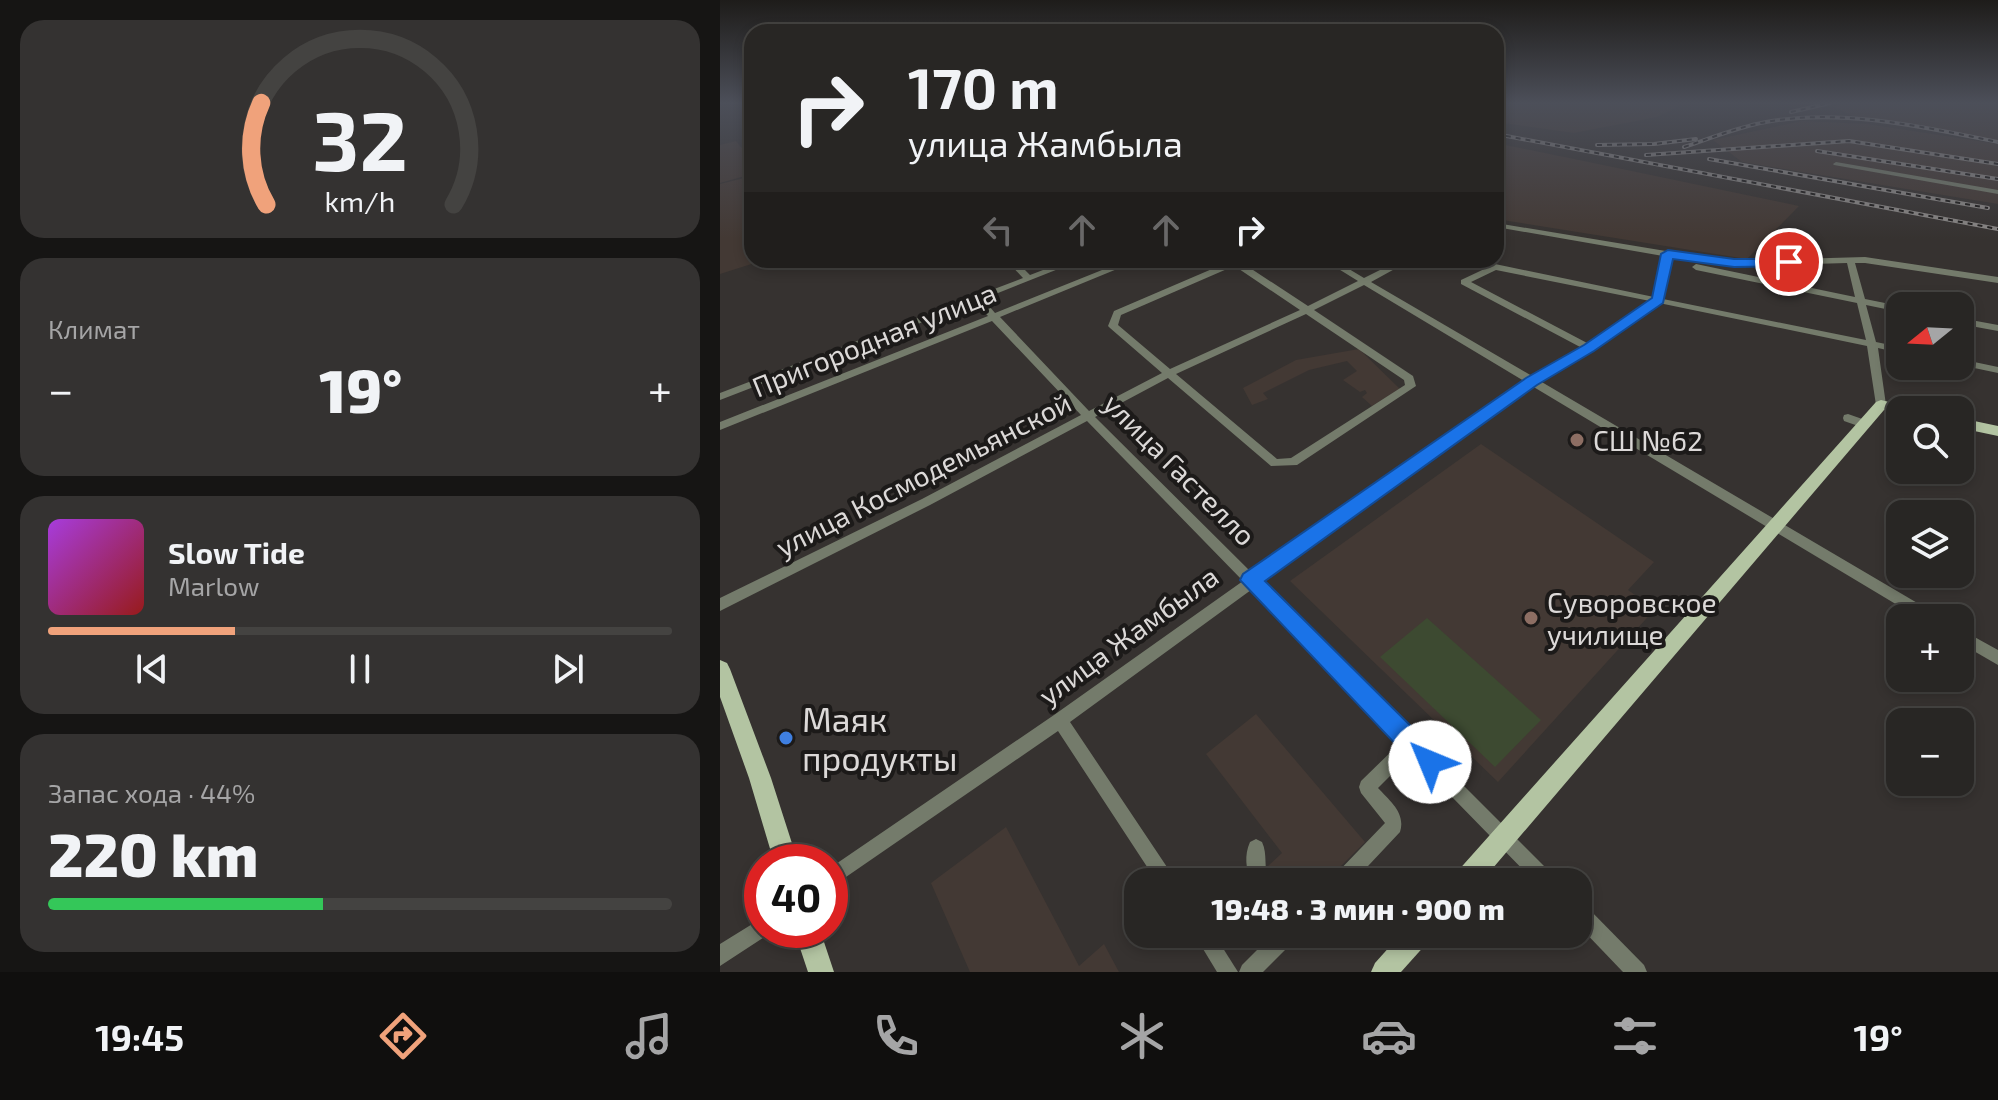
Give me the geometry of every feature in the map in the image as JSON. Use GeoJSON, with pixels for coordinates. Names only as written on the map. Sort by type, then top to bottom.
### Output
{"type":"FeatureCollection","features":[{"type":"Feature","properties":{"kind":"main road"},"geometry":{"type":"LineString","coordinates":[[1477,868],[1773,525],[1856,421],[1881,405],[1886,406]]}},
{"type":"Feature","properties":{"kind":"main road"},"geometry":{"type":"LineString","coordinates":[[1974,426],[1998,431]]}},
{"type":"Feature","properties":{"kind":"main road"},"geometry":{"type":"LineString","coordinates":[[720,669],[780,844]]}},
{"type":"Feature","properties":{"kind":"main road"},"geometry":{"type":"LineString","coordinates":[[813,948],[821,972]]}},
{"type":"Feature","properties":{"kind":"main road"},"geometry":{"type":"LineString","coordinates":[[1384,972],[1405,948]]}},
{"type":"Feature","properties":{"kind":"street"},"geometry":{"type":"LineString","coordinates":[[1836,164],[1998,192]]}},
{"type":"Feature","properties":{"kind":"street"},"geometry":{"type":"LineString","coordinates":[[1504,229],[1667,258],[1886,306]]}},
{"type":"Feature","properties":{"kind":"street"},"geometry":{"type":"LineString","coordinates":[[1667,258],[1734,263],[1850,260],[1897,263],[1998,280]]}},
{"type":"Feature","properties":{"kind":"street"},"geometry":{"type":"LineString","coordinates":[[1658,300],[1667,258]]}},
{"type":"Feature","properties":{"kind":"street"},"geometry":{"type":"LineString","coordinates":[[1850,260],[1872,344],[1881,405]]}},
{"type":"Feature","properties":{"kind":"street"},"geometry":{"type":"LineString","coordinates":[[1734,263],[1859,301]]}},
{"type":"Feature","properties":{"kind":"street","name":"Пригородная улица"},"geometry":{"type":"LineString","coordinates":[[1018,268],[1029,279]]}},
{"type":"Feature","properties":{"kind":"street","name":"Пригородная улица"},"geometry":{"type":"LineString","coordinates":[[720,397],[1055,268]]}},
{"type":"Feature","properties":{"kind":"street","name":"Пригородная улица"},"geometry":{"type":"LineString","coordinates":[[720,426],[1115,268]]}},
{"type":"Feature","properties":{"kind":"street"},"geometry":{"type":"LineString","coordinates":[[1221,268],[1117,313],[1113,326],[1275,463],[1293,462],[1411,386],[1409,378],[1244,268]]}},
{"type":"Feature","properties":{"kind":"street"},"geometry":{"type":"LineString","coordinates":[[1342,268],[1907,604]]}},
{"type":"Feature","properties":{"kind":"street","name":"улица Космодемьянской"},"geometry":{"type":"LineString","coordinates":[[720,605],[926,502],[1167,374],[1391,268]]}},
{"type":"Feature","properties":{"kind":"street"},"geometry":{"type":"LineString","coordinates":[[1493,268],[1464,282],[1589,348]]}},
{"type":"Feature","properties":{"kind":"street"},"geometry":{"type":"LineString","coordinates":[[1500,268],[1886,347]]}},
{"type":"Feature","properties":{"kind":"street"},"geometry":{"type":"LineString","coordinates":[[1050,270],[1065,288]]}},
{"type":"Feature","properties":{"kind":"street","name":"улица Гастелло"},"geometry":{"type":"LineString","coordinates":[[977,299],[1088,416],[1534,868]]}},
{"type":"Feature","properties":{"kind":"street","name":"улица Жамбыла"},"geometry":{"type":"LineString","coordinates":[[848,867],[1060,720],[1250,580],[1532,381],[1589,348],[1658,300]]}},
{"type":"Feature","properties":{"kind":"street"},"geometry":{"type":"LineString","coordinates":[[1974,324],[1998,328]]}},
{"type":"Feature","properties":{"kind":"street"},"geometry":{"type":"LineString","coordinates":[[835,353],[847,377]]}},
{"type":"Feature","properties":{"kind":"street"},"geometry":{"type":"LineString","coordinates":[[1974,365],[1998,370]]}},
{"type":"Feature","properties":{"kind":"street"},"geometry":{"type":"LineString","coordinates":[[1974,643],[1998,658]]}},
{"type":"Feature","properties":{"kind":"street"},"geometry":{"type":"LineString","coordinates":[[1060,720],[1159,868]]}},
{"type":"Feature","properties":{"kind":"street"},"geometry":{"type":"LineString","coordinates":[[1354,868],[1394,826],[1393,818],[1367,787],[1411,744]]}},
{"type":"Feature","properties":{"kind":"street"},"geometry":{"type":"LineString","coordinates":[[1255,868],[1256,848]]}},
{"type":"Feature","properties":{"kind":"street"},"geometry":{"type":"LineString","coordinates":[[1592,926],[1637,972]]}},
{"type":"Feature","properties":{"kind":"street"},"geometry":{"type":"LineString","coordinates":[[720,956],[744,939]]}},
{"type":"Feature","properties":{"kind":"street"},"geometry":{"type":"LineString","coordinates":[[1212,948],[1228,972]]}},
{"type":"Feature","properties":{"kind":"street"},"geometry":{"type":"LineString","coordinates":[[1249,972],[1273,948]]}},
{"type":"Feature","properties":{"kind":"shaded area"},"geometry":{"type":"Polygon","coordinates":[[[720,148],[742,148],[744,176],[720,183],[720,148]]]}},
{"type":"Feature","properties":{"kind":"shaded area"},"geometry":{"type":"Polygon","coordinates":[[[1504,148],[1522,148],[1799,206],[1747,259],[1504,220],[1504,148]]]}},
{"type":"Feature","properties":{"kind":"shaded area"},"geometry":{"type":"Polygon","coordinates":[[[1724,148],[1998,148],[1998,204],[1742,162],[1724,148]]]}},
{"type":"Feature","properties":{"kind":"shaded area"},"geometry":{"type":"Polygon","coordinates":[[[744,178],[744,266],[720,274],[720,184],[744,178]]]}},
{"type":"Feature","properties":{"kind":"shaded area"},"geometry":{"type":"Polygon","coordinates":[[[1359,349],[1400,389],[1372,406],[1362,397],[1367,393],[1365,390],[1360,392],[1343,380],[1357,371],[1347,361],[1309,370],[1263,393],[1268,399],[1252,405],[1243,388],[1296,360],[1359,349]]]}},
{"type":"Feature","properties":{"kind":"shaded area"},"geometry":{"type":"Polygon","coordinates":[[[1481,444],[1654,562],[1628,590],[1655,609],[1498,782],[1290,581],[1481,444]]]}},
{"type":"Feature","properties":{"kind":"shaded area"},"geometry":{"type":"Polygon","coordinates":[[[1256,714],[1365,842],[1339,868],[1266,868],[1282,853],[1206,754],[1256,714]]]}},
{"type":"Feature","properties":{"kind":"shaded area"},"geometry":{"type":"Polygon","coordinates":[[[1006,827],[1079,966],[1104,944],[1119,972],[970,972],[931,883],[1006,827]]]}},
{"type":"Feature","properties":{"kind":"green space"},"geometry":{"type":"Polygon","coordinates":[[[1427,618],[1541,720],[1495,767],[1380,657],[1427,618]]]}},
{"type":"Feature","properties":{"kind":"railway"},"geometry":{"type":"LineString","coordinates":[[1572,148],[1998,229]]}},
{"type":"Feature","properties":{"kind":"railway"},"geometry":{"type":"LineString","coordinates":[[1646,155],[1742,148]]}},
{"type":"Feature","properties":{"kind":"railway"},"geometry":{"type":"LineString","coordinates":[[1897,148],[1998,164]]}},
{"type":"Feature","properties":{"kind":"railway"},"geometry":{"type":"LineString","coordinates":[[1817,151],[1998,179]]}},
{"type":"Feature","properties":{"kind":"railway"},"geometry":{"type":"LineString","coordinates":[[1709,159],[1988,208]]}},
{"type":"Feature","properties":{"kind":"place","name":"СШ №62"},"geometry":{"type":"Point","coordinates":[1577,440]}},
{"type":"Feature","properties":{"kind":"place","name":"Суворовское училище"},"geometry":{"type":"Point","coordinates":[1531,618]}},
{"type":"Feature","properties":{"kind":"place","name":"Маяк продукты"},"geometry":{"type":"Point","coordinates":[786,738]}},
{"type":"Feature","properties":{"kind":"route"},"geometry":{"type":"LineString","coordinates":[[1430,762],[1250,580],[1532,381],[1589,348],[1658,300],[1668,254],[1734,263],[1789,262]]}}]}
